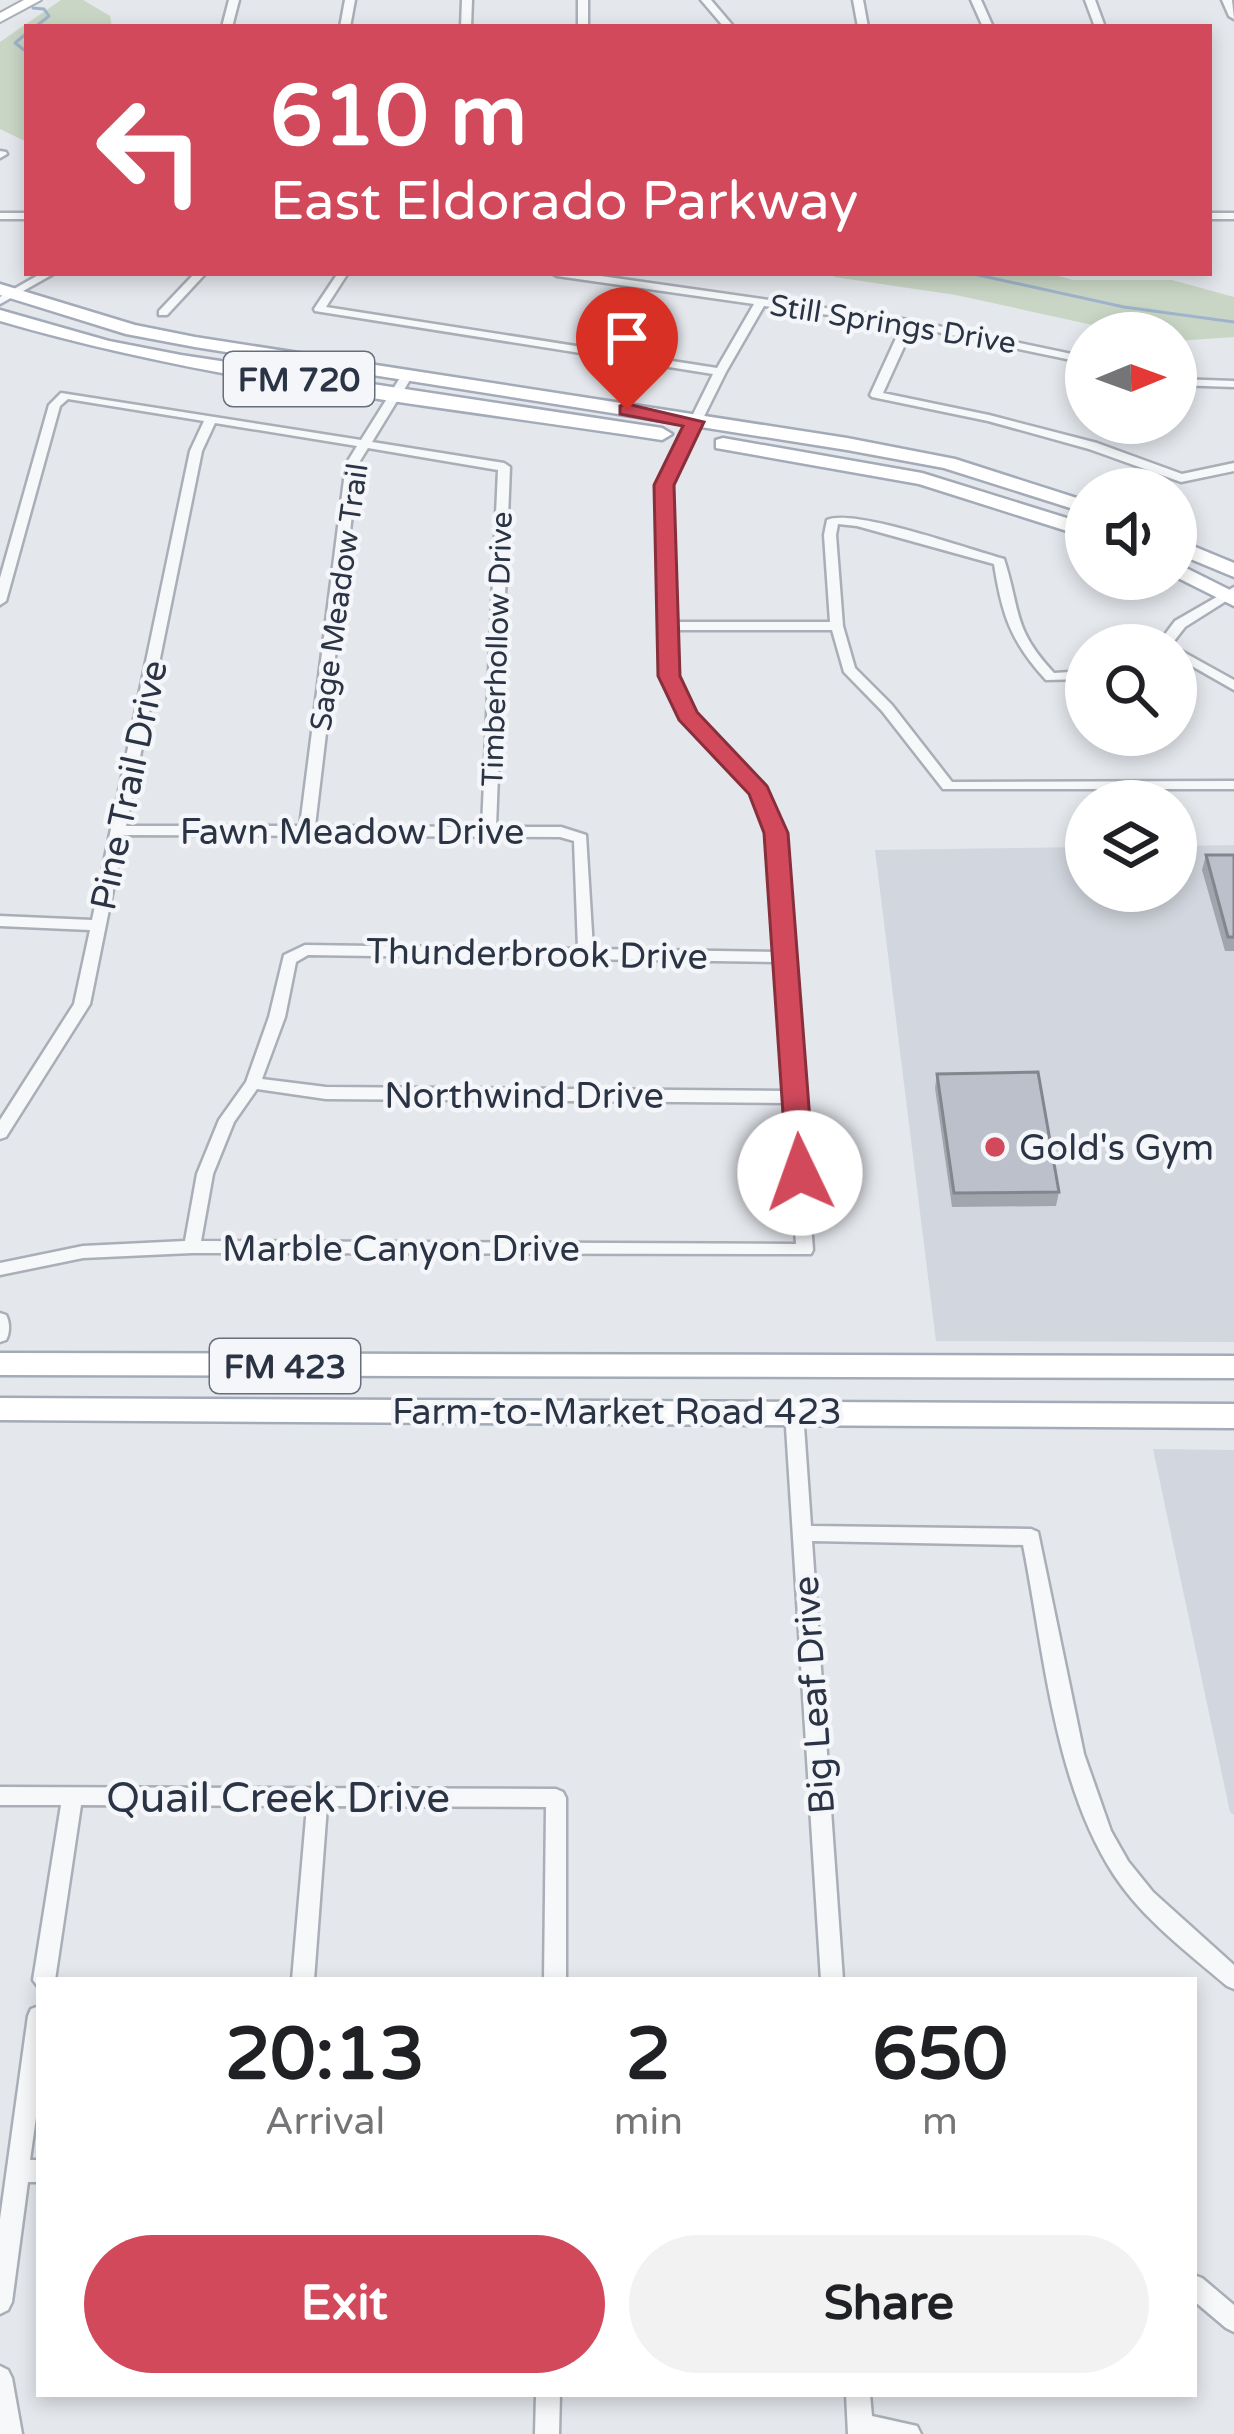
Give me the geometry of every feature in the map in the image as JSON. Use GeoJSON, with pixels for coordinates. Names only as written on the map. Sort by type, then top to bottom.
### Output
{"type":"FeatureCollection","features":[{"type":"Feature","properties":{"kind":"main road"},"geometry":{"type":"LineString","coordinates":[[4,295],[132,330],[406,375],[690,430],[948,464],[1065,500]]}},
{"type":"Feature","properties":{"kind":"main road","name":"FM 720"},"geometry":{"type":"LineString","coordinates":[[0,315],[162,357],[394,394],[690,430],[922,478],[1065,524]]}},
{"type":"Feature","properties":{"kind":"main road"},"geometry":{"type":"LineString","coordinates":[[1197,554],[1234,571]]}},
{"type":"Feature","properties":{"kind":"main road"},"geometry":{"type":"LineString","coordinates":[[1197,579],[1231,595]]}},
{"type":"Feature","properties":{"kind":"main road","name":"Farm-to-Market Road 423"},"geometry":{"type":"LineString","coordinates":[[0,1364],[570,1369],[1226,1367]]}},
{"type":"Feature","properties":{"kind":"main road"},"geometry":{"type":"LineString","coordinates":[[1226,1367],[1231,1416]]}},
{"type":"Feature","properties":{"kind":"main road"},"geometry":{"type":"LineString","coordinates":[[568,1410],[570,1369]]}},
{"type":"Feature","properties":{"kind":"main road","name":"Farm-to-Market Road 423"},"geometry":{"type":"LineString","coordinates":[[0,1409],[1231,1416]]}},
{"type":"Feature","properties":{"kind":"street"},"geometry":{"type":"LineString","coordinates":[[0,18],[34,0]]}},
{"type":"Feature","properties":{"kind":"street"},"geometry":{"type":"LineString","coordinates":[[706,0],[726,24]]}},
{"type":"Feature","properties":{"kind":"street"},"geometry":{"type":"LineString","coordinates":[[1227,0],[1234,16]]}},
{"type":"Feature","properties":{"kind":"street"},"geometry":{"type":"LineString","coordinates":[[4,295],[44,276]]}},
{"type":"Feature","properties":{"kind":"street"},"geometry":{"type":"LineString","coordinates":[[163,313],[198,276]]}},
{"type":"Feature","properties":{"kind":"street"},"geometry":{"type":"LineString","coordinates":[[341,276],[320,309],[720,372]]}},
{"type":"Feature","properties":{"kind":"street","name":"Still Springs Drive"},"geometry":{"type":"LineString","coordinates":[[578,276],[909,323],[1065,355]]}},
{"type":"Feature","properties":{"kind":"street"},"geometry":{"type":"LineString","coordinates":[[761,302],[664,485],[669,676],[687,715],[759,791],[776,833],[796,1097]]}},
{"type":"Feature","properties":{"kind":"street"},"geometry":{"type":"LineString","coordinates":[[909,323],[876,395],[1030,429],[1181,478],[1234,467]]}},
{"type":"Feature","properties":{"kind":"street","name":"Sage Meadow Trail"},"geometry":{"type":"LineString","coordinates":[[307,830],[352,464],[406,375]]}},
{"type":"Feature","properties":{"kind":"street"},"geometry":{"type":"LineString","coordinates":[[1197,383],[1234,384]]}},
{"type":"Feature","properties":{"kind":"street"},"geometry":{"type":"LineString","coordinates":[[0,601],[55,405],[65,395],[364,442]]}},
{"type":"Feature","properties":{"kind":"street","name":"Pine Trail Drive"},"geometry":{"type":"LineString","coordinates":[[0,1133],[82,1004],[196,451],[211,419]]}},
{"type":"Feature","properties":{"kind":"street","name":"Timberhollow Drive"},"geometry":{"type":"LineString","coordinates":[[364,442],[504,467],[489,830]]}},
{"type":"Feature","properties":{"kind":"street"},"geometry":{"type":"LineString","coordinates":[[1065,676],[1051,677],[1021,646],[1010,626],[1000,562],[858,522],[833,520],[830,535],[838,626],[849,669],[887,708],[948,786],[1234,785]]}},
{"type":"Feature","properties":{"kind":"street"},"geometry":{"type":"LineString","coordinates":[[1180,624],[1231,595]]}},
{"type":"Feature","properties":{"kind":"street"},"geometry":{"type":"LineString","coordinates":[[668,626],[838,626]]}},
{"type":"Feature","properties":{"kind":"street"},"geometry":{"type":"LineString","coordinates":[[1197,664],[1234,686]]}},
{"type":"Feature","properties":{"kind":"street","name":"Fawn Meadow Drive"},"geometry":{"type":"LineString","coordinates":[[121,830],[561,832],[581,838],[586,953]]}},
{"type":"Feature","properties":{"kind":"street"},"geometry":{"type":"LineString","coordinates":[[0,921],[99,925]]}},
{"type":"Feature","properties":{"kind":"street","name":"Thunderbrook Drive"},"geometry":{"type":"LineString","coordinates":[[253,1083],[278,1017],[289,959],[305,950],[788,957]]}},
{"type":"Feature","properties":{"kind":"street"},"geometry":{"type":"LineString","coordinates":[[192,1247],[205,1174],[226,1120],[253,1083]]}},
{"type":"Feature","properties":{"kind":"street","name":"Northwind Drive"},"geometry":{"type":"LineString","coordinates":[[253,1083],[326,1093],[796,1097]]}},
{"type":"Feature","properties":{"kind":"street","name":"Marble Canyon Drive"},"geometry":{"type":"LineString","coordinates":[[0,1269],[83,1252],[192,1247],[805,1250],[796,1097]]}},
{"type":"Feature","properties":{"kind":"street"},"geometry":{"type":"LineString","coordinates":[[0,1319],[0,1335]]}},
{"type":"Feature","properties":{"kind":"street","name":"Big Leaf Drive"},"geometry":{"type":"LineString","coordinates":[[794,1411],[832,1977]]}},
{"type":"Feature","properties":{"kind":"street"},"geometry":{"type":"LineString","coordinates":[[802,1533],[1031,1537],[1081,1774],[1100,1831],[1122,1869],[1163,1918],[1234,1978]]}},
{"type":"Feature","properties":{"kind":"street","name":"Quail Creek Drive"},"geometry":{"type":"LineString","coordinates":[[0,1796],[556,1798],[555,1977]]}},
{"type":"Feature","properties":{"kind":"street"},"geometry":{"type":"LineString","coordinates":[[44,1977],[72,1797]]}},
{"type":"Feature","properties":{"kind":"street"},"geometry":{"type":"LineString","coordinates":[[303,1977],[318,1799]]}},
{"type":"Feature","properties":{"kind":"street"},"geometry":{"type":"LineString","coordinates":[[0,2302],[27,2171],[36,2055]]}},
{"type":"Feature","properties":{"kind":"street"},"geometry":{"type":"LineString","coordinates":[[1197,2289],[1234,2320]]}},
{"type":"Feature","properties":{"kind":"street"},"geometry":{"type":"LineString","coordinates":[[0,2378],[10,2434]]}},
{"type":"Feature","properties":{"kind":"street"},"geometry":{"type":"LineString","coordinates":[[547,2434],[548,2397]]}},
{"type":"Feature","properties":{"kind":"street"},"geometry":{"type":"LineString","coordinates":[[858,2397],[860,2430],[909,2434]]}},
{"type":"Feature","properties":{"kind":"shaded area"},"geometry":{"type":"Polygon","coordinates":[[[1234,845],[1234,1342],[936,1341],[875,850],[1065,847],[1065,912],[1197,912],[1197,846],[1234,845]]]}},
{"type":"Feature","properties":{"kind":"shaded area"},"geometry":{"type":"Polygon","coordinates":[[[1153,1449],[1234,1450],[1234,1815],[1230,1812],[1153,1449]]]}},
{"type":"Feature","properties":{"kind":"green space"},"geometry":{"type":"Polygon","coordinates":[[[61,0],[83,0],[110,16],[111,24],[26,24],[61,0]]]}},
{"type":"Feature","properties":{"kind":"green space"},"geometry":{"type":"Polygon","coordinates":[[[24,25],[24,141],[0,129],[0,42],[24,25]]]}},
{"type":"Feature","properties":{"kind":"green space"},"geometry":{"type":"Polygon","coordinates":[[[834,277],[1172,280],[1234,297],[1234,337],[1197,340],[1197,312],[1065,312],[1065,319],[956,295],[834,277]]]}},
{"type":"Feature","properties":{"kind":"building"},"geometry":{"type":"Polygon","coordinates":[[[1206,855],[1234,855],[1234,937],[1228,937],[1206,855]]]}},
{"type":"Feature","properties":{"kind":"building","name":"Gold's Gym"},"geometry":{"type":"Polygon","coordinates":[[[1038,1072],[1059,1192],[954,1193],[937,1074],[1038,1072]]]}},
{"type":"Feature","properties":{"kind":"waterway"},"geometry":{"type":"LineString","coordinates":[[33,8],[44,9],[49,16],[39,24]]}},
{"type":"Feature","properties":{"kind":"waterway"},"geometry":{"type":"LineString","coordinates":[[24,36],[15,43],[24,50]]}},
{"type":"Feature","properties":{"kind":"waterway"},"geometry":{"type":"LineString","coordinates":[[983,276],[1124,307],[1234,322]]}},
{"type":"Feature","properties":{"kind":"place","name":"Gold's Gym"},"geometry":{"type":"Point","coordinates":[995,1147]}},
{"type":"Feature","properties":{"kind":"route"},"geometry":{"type":"LineString","coordinates":[[627,410],[694,422],[664,485],[669,676],[687,715],[759,791],[776,833],[800,1173]]}}]}
